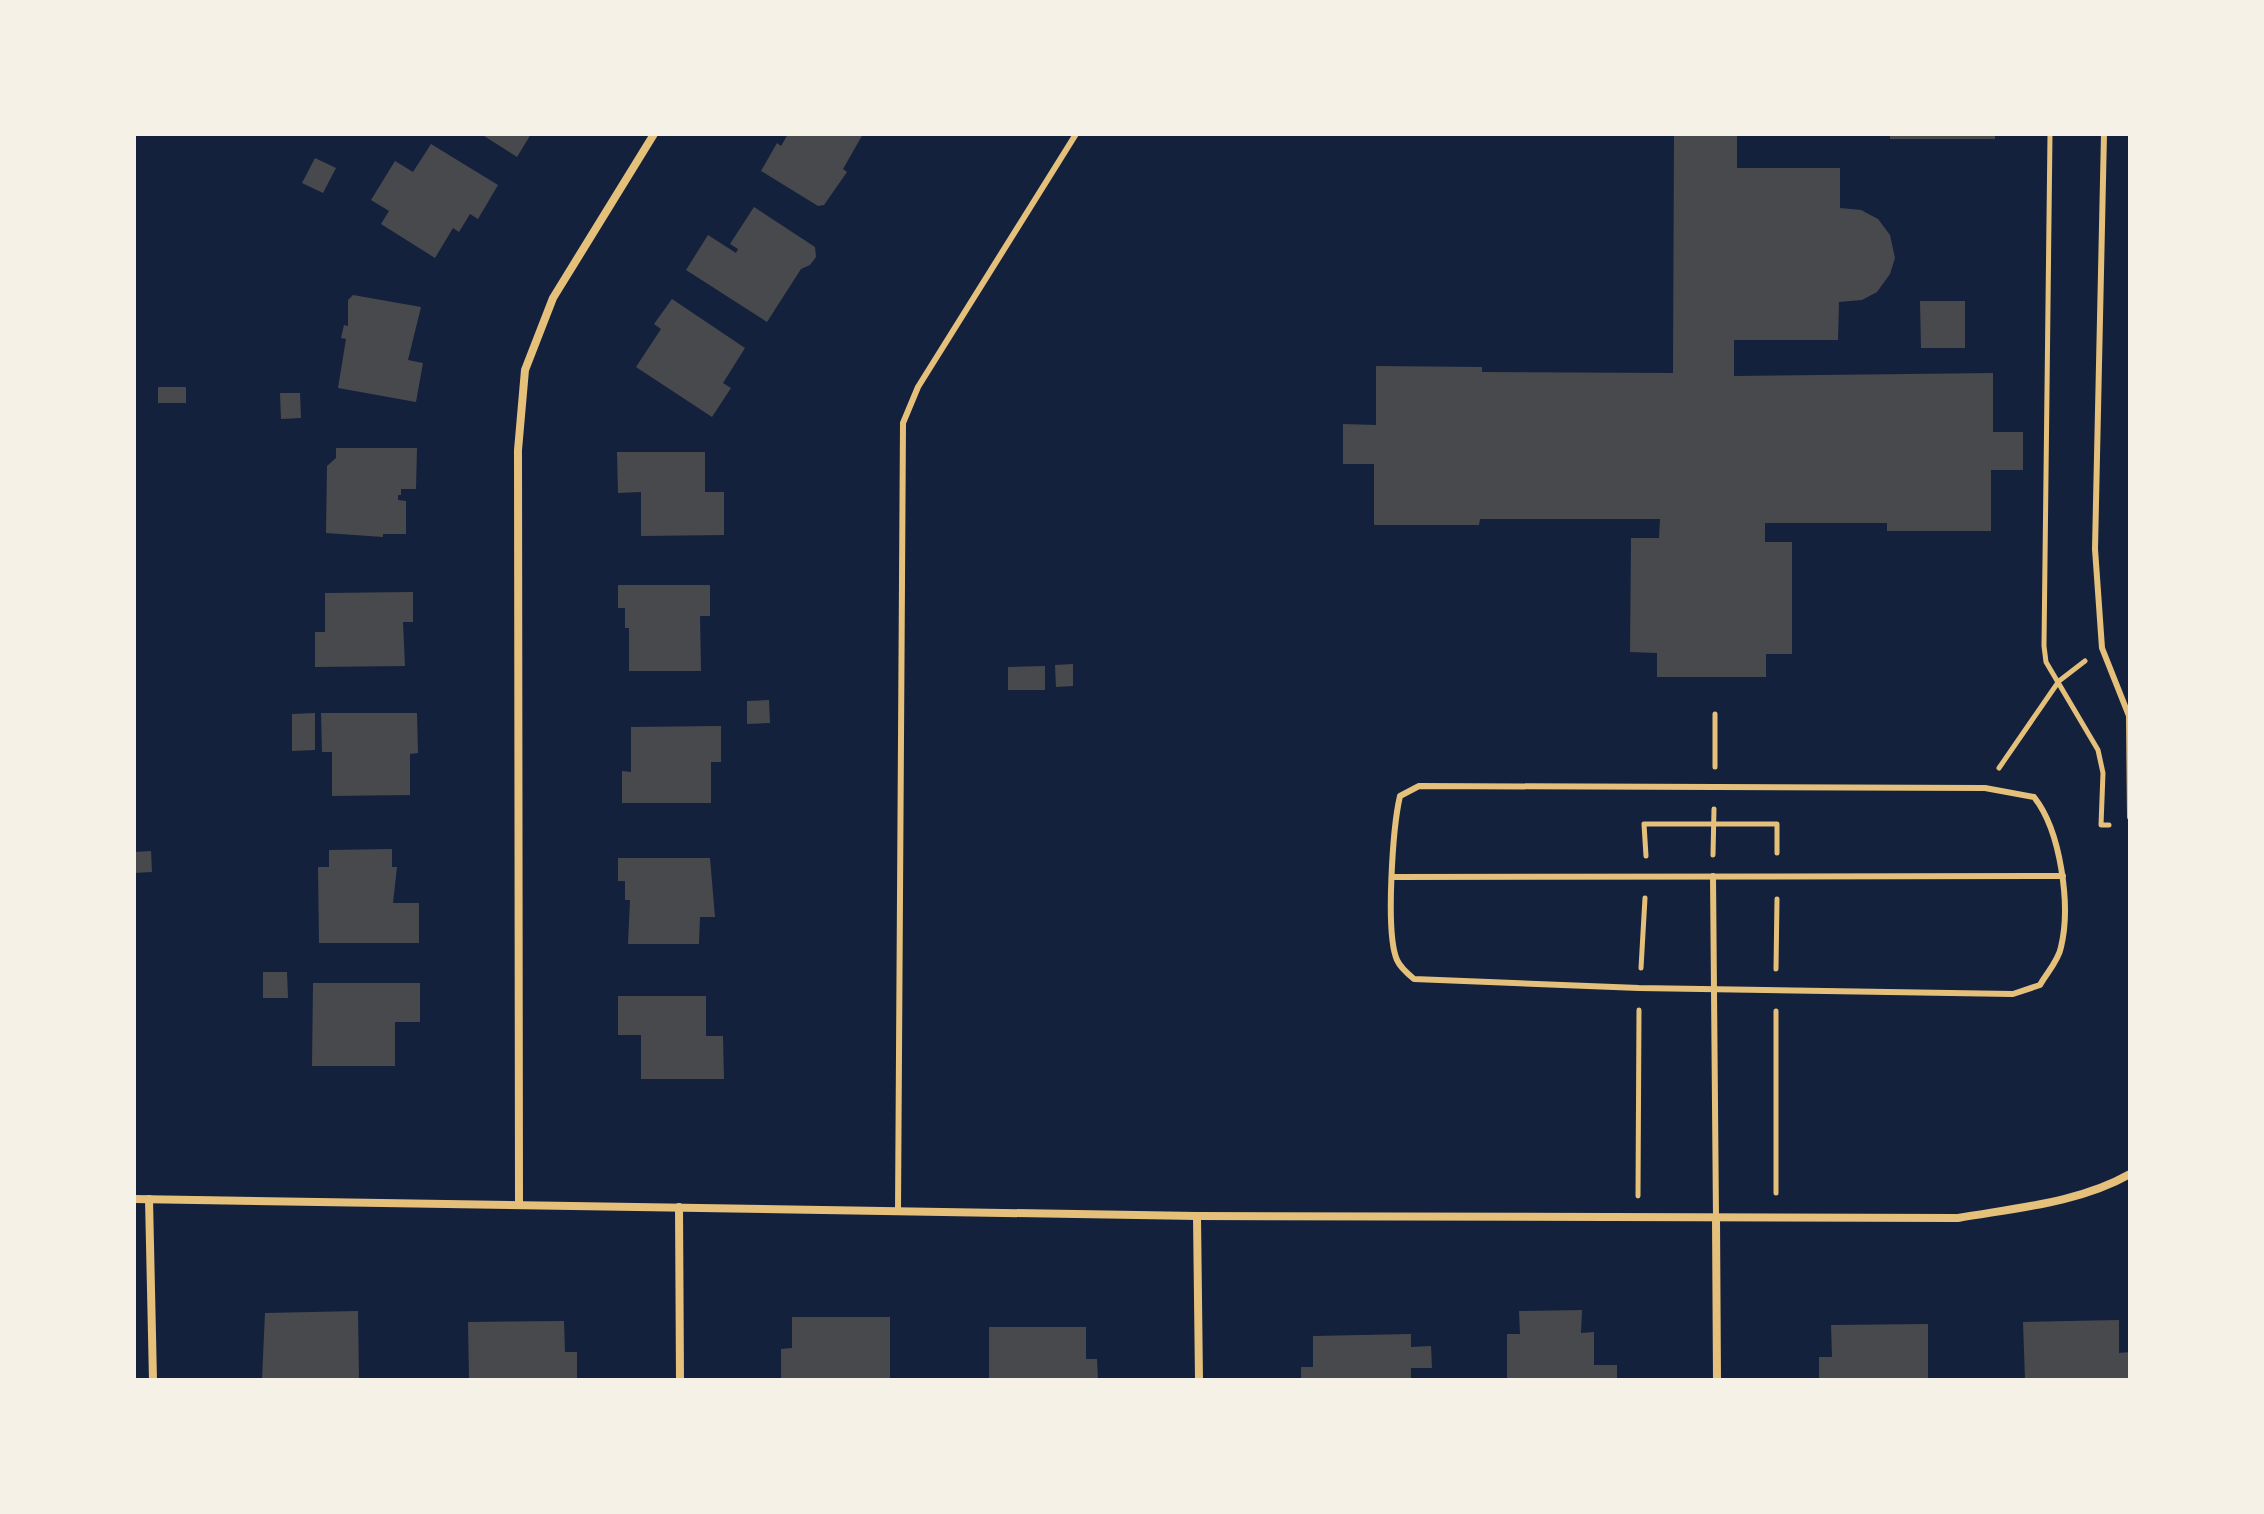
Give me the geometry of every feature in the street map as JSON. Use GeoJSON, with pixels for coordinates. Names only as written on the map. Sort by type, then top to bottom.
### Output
{"type":"FeatureCollection","features":[{"type":"Feature","properties":{"kind":"street"},"geometry":{"type":"LineString","coordinates":[[519,1205],[518,450],[525,370],[553,298],[654,134]]}},
{"type":"Feature","properties":{"kind":"street"},"geometry":{"type":"LineString","coordinates":[[134,1199],[1197,1216],[1958,1218],[2043,1204],[2108,1187],[2130,1174]]}},
{"type":"Feature","properties":{"kind":"street"},"geometry":{"type":"LineString","coordinates":[[149,1199],[153,1380]]}},
{"type":"Feature","properties":{"kind":"street"},"geometry":{"type":"LineString","coordinates":[[679,1207],[680,1380]]}},
{"type":"Feature","properties":{"kind":"street"},"geometry":{"type":"LineString","coordinates":[[1197,1216],[1199,1380]]}},
{"type":"Feature","properties":{"kind":"street"},"geometry":{"type":"LineString","coordinates":[[1716,1218],[1717,1380]]}},
{"type":"Feature","properties":{"kind":"lane"},"geometry":{"type":"LineString","coordinates":[[898,1211],[903,423],[918,387],[1076,134]]}},
{"type":"Feature","properties":{"kind":"lane"},"geometry":{"type":"LineString","coordinates":[[2104,134],[2095,549],[2102,648],[2130,716],[2130,817]]}},
{"type":"Feature","properties":{"kind":"lane"},"geometry":{"type":"LineString","coordinates":[[1419,786],[1985,788],[2034,797],[2044,809],[2058,848],[2063,876],[2061,949],[2040,985],[2013,994],[1714,989],[1414,979],[1398,962],[1392,940],[1393,826],[1400,796],[1419,786]]}},
{"type":"Feature","properties":{"kind":"lane"},"geometry":{"type":"LineString","coordinates":[[1713,876],[1716,1218]]}},
{"type":"Feature","properties":{"kind":"lane"},"geometry":{"type":"LineString","coordinates":[[1394,877],[2063,876]]}},
{"type":"Feature","properties":{"kind":"path"},"geometry":{"type":"LineString","coordinates":[[2050,134],[2044,646],[2046,662],[2098,750],[2103,773],[2101,825],[2115,826]]}},
{"type":"Feature","properties":{"kind":"path"},"geometry":{"type":"LineString","coordinates":[[1985,788],[2059,681],[2102,648]]}},
{"type":"Feature","properties":{"kind":"building"},"geometry":{"type":"Polygon","coordinates":[[[481,134],[531,134],[517,157],[481,134]]]}},
{"type":"Feature","properties":{"kind":"building"},"geometry":{"type":"Polygon","coordinates":[[[788,134],[863,134],[843,169],[847,172],[824,205],[818,206],[761,171],[777,143],[781,146],[788,134]]]}},
{"type":"Feature","properties":{"kind":"building"},"geometry":{"type":"Polygon","coordinates":[[[1674,134],[1737,134],[1737,168],[1840,168],[1840,208],[1861,210],[1878,219],[1890,235],[1895,258],[1890,274],[1877,292],[1862,300],[1839,302],[1838,340],[1734,340],[1734,376],[1993,373],[1993,432],[2023,432],[2023,470],[1991,470],[1991,531],[1887,531],[1887,523],[1765,523],[1765,542],[1792,542],[1792,654],[1766,654],[1766,677],[1657,677],[1657,653],[1630,652],[1631,538],[1659,538],[1660,519],[1480,519],[1479,525],[1374,525],[1374,464],[1343,464],[1343,424],[1376,425],[1376,366],[1482,367],[1482,372],[1673,373],[1674,134]]]}},
{"type":"Feature","properties":{"kind":"building"},"geometry":{"type":"Polygon","coordinates":[[[1890,134],[1995,134],[1995,139],[1890,139],[1890,134]]]}},
{"type":"Feature","properties":{"kind":"building"},"geometry":{"type":"Polygon","coordinates":[[[431,144],[498,185],[478,219],[470,214],[459,232],[453,228],[435,258],[381,224],[389,211],[371,200],[395,161],[413,172],[431,144]]]}},
{"type":"Feature","properties":{"kind":"building"},"geometry":{"type":"Polygon","coordinates":[[[315,158],[336,168],[323,193],[302,183],[315,158]]]}},
{"type":"Feature","properties":{"kind":"building"},"geometry":{"type":"Polygon","coordinates":[[[754,207],[815,247],[816,257],[810,265],[801,269],[767,322],[686,270],[708,235],[736,253],[738,249],[730,244],[754,207]]]}},
{"type":"Feature","properties":{"kind":"building"},"geometry":{"type":"Polygon","coordinates":[[[353,295],[421,307],[408,360],[423,363],[416,402],[338,388],[346,339],[341,338],[344,325],[348,326],[348,300],[353,295]]]}},
{"type":"Feature","properties":{"kind":"building"},"geometry":{"type":"Polygon","coordinates":[[[672,299],[745,348],[723,383],[731,388],[712,417],[636,367],[661,329],[654,324],[672,299]]]}},
{"type":"Feature","properties":{"kind":"building"},"geometry":{"type":"Polygon","coordinates":[[[1920,301],[1965,301],[1965,348],[1921,348],[1920,301]]]}},
{"type":"Feature","properties":{"kind":"building"},"geometry":{"type":"Polygon","coordinates":[[[158,387],[186,387],[186,403],[158,403],[158,387]]]}},
{"type":"Feature","properties":{"kind":"building"},"geometry":{"type":"Polygon","coordinates":[[[280,393],[300,393],[301,418],[281,419],[280,393]]]}},
{"type":"Feature","properties":{"kind":"building"},"geometry":{"type":"Polygon","coordinates":[[[336,448],[417,448],[416,489],[401,489],[401,495],[398,495],[398,500],[406,501],[406,534],[383,534],[383,537],[326,533],[327,466],[336,458],[336,448]]]}},
{"type":"Feature","properties":{"kind":"building"},"geometry":{"type":"Polygon","coordinates":[[[617,452],[705,452],[705,492],[724,492],[724,535],[641,536],[641,492],[618,493],[617,452]]]}},
{"type":"Feature","properties":{"kind":"building"},"geometry":{"type":"Polygon","coordinates":[[[618,585],[710,585],[710,616],[700,616],[701,671],[629,671],[629,628],[625,628],[625,608],[618,608],[618,585]]]}},
{"type":"Feature","properties":{"kind":"building"},"geometry":{"type":"Polygon","coordinates":[[[413,592],[413,622],[403,622],[405,666],[315,667],[315,632],[325,632],[325,593],[413,592]]]}},
{"type":"Feature","properties":{"kind":"building"},"geometry":{"type":"Polygon","coordinates":[[[1073,664],[1073,686],[1056,687],[1055,665],[1073,664]]]}},
{"type":"Feature","properties":{"kind":"building"},"geometry":{"type":"Polygon","coordinates":[[[1045,666],[1045,690],[1008,690],[1008,667],[1045,666]]]}},
{"type":"Feature","properties":{"kind":"building"},"geometry":{"type":"Polygon","coordinates":[[[769,700],[770,723],[747,724],[747,701],[769,700]]]}},
{"type":"Feature","properties":{"kind":"building"},"geometry":{"type":"Polygon","coordinates":[[[315,713],[315,750],[292,751],[292,714],[315,713]]]}},
{"type":"Feature","properties":{"kind":"building"},"geometry":{"type":"Polygon","coordinates":[[[321,713],[417,713],[418,753],[410,754],[410,795],[332,796],[332,752],[322,752],[321,713]]]}},
{"type":"Feature","properties":{"kind":"building"},"geometry":{"type":"Polygon","coordinates":[[[721,726],[721,762],[711,762],[711,803],[622,803],[622,771],[631,772],[631,727],[721,726]]]}},
{"type":"Feature","properties":{"kind":"building"},"geometry":{"type":"Polygon","coordinates":[[[392,849],[392,867],[397,867],[393,903],[419,903],[419,943],[319,943],[318,867],[329,867],[329,850],[392,849]]]}},
{"type":"Feature","properties":{"kind":"building"},"geometry":{"type":"Polygon","coordinates":[[[151,851],[152,872],[134,873],[134,852],[151,851]]]}},
{"type":"Feature","properties":{"kind":"building"},"geometry":{"type":"Polygon","coordinates":[[[618,858],[710,858],[715,917],[700,917],[699,944],[628,944],[630,900],[625,900],[625,881],[618,881],[618,858]]]}},
{"type":"Feature","properties":{"kind":"building"},"geometry":{"type":"Polygon","coordinates":[[[263,972],[287,972],[288,998],[263,998],[263,972]]]}},
{"type":"Feature","properties":{"kind":"building"},"geometry":{"type":"Polygon","coordinates":[[[313,983],[420,983],[420,1022],[395,1022],[395,1066],[312,1066],[313,983]]]}},
{"type":"Feature","properties":{"kind":"building"},"geometry":{"type":"Polygon","coordinates":[[[618,996],[706,996],[706,1036],[723,1036],[724,1079],[641,1079],[641,1035],[618,1035],[618,996]]]}},
{"type":"Feature","properties":{"kind":"building"},"geometry":{"type":"Polygon","coordinates":[[[1582,1310],[1581,1333],[1594,1332],[1594,1365],[1617,1365],[1617,1380],[1507,1380],[1507,1334],[1520,1334],[1519,1311],[1582,1310]]]}},
{"type":"Feature","properties":{"kind":"building"},"geometry":{"type":"Polygon","coordinates":[[[358,1311],[359,1380],[262,1380],[265,1313],[358,1311]]]}},
{"type":"Feature","properties":{"kind":"building"},"geometry":{"type":"Polygon","coordinates":[[[792,1317],[890,1317],[890,1380],[781,1380],[781,1349],[792,1348],[792,1317]]]}},
{"type":"Feature","properties":{"kind":"building"},"geometry":{"type":"Polygon","coordinates":[[[2119,1320],[2119,1353],[2130,1352],[2130,1380],[2025,1380],[2023,1322],[2119,1320]]]}},
{"type":"Feature","properties":{"kind":"building"},"geometry":{"type":"Polygon","coordinates":[[[564,1321],[565,1352],[577,1352],[577,1380],[469,1380],[468,1322],[564,1321]]]}},
{"type":"Feature","properties":{"kind":"building"},"geometry":{"type":"Polygon","coordinates":[[[1928,1324],[1928,1380],[1819,1380],[1819,1357],[1832,1357],[1831,1325],[1928,1324]]]}},
{"type":"Feature","properties":{"kind":"building"},"geometry":{"type":"Polygon","coordinates":[[[989,1327],[1086,1327],[1086,1359],[1097,1359],[1098,1380],[989,1380],[989,1327]]]}},
{"type":"Feature","properties":{"kind":"building"},"geometry":{"type":"Polygon","coordinates":[[[1411,1334],[1411,1347],[1431,1346],[1432,1368],[1411,1368],[1411,1380],[1301,1380],[1301,1367],[1313,1367],[1313,1336],[1411,1334]]]}}]}
